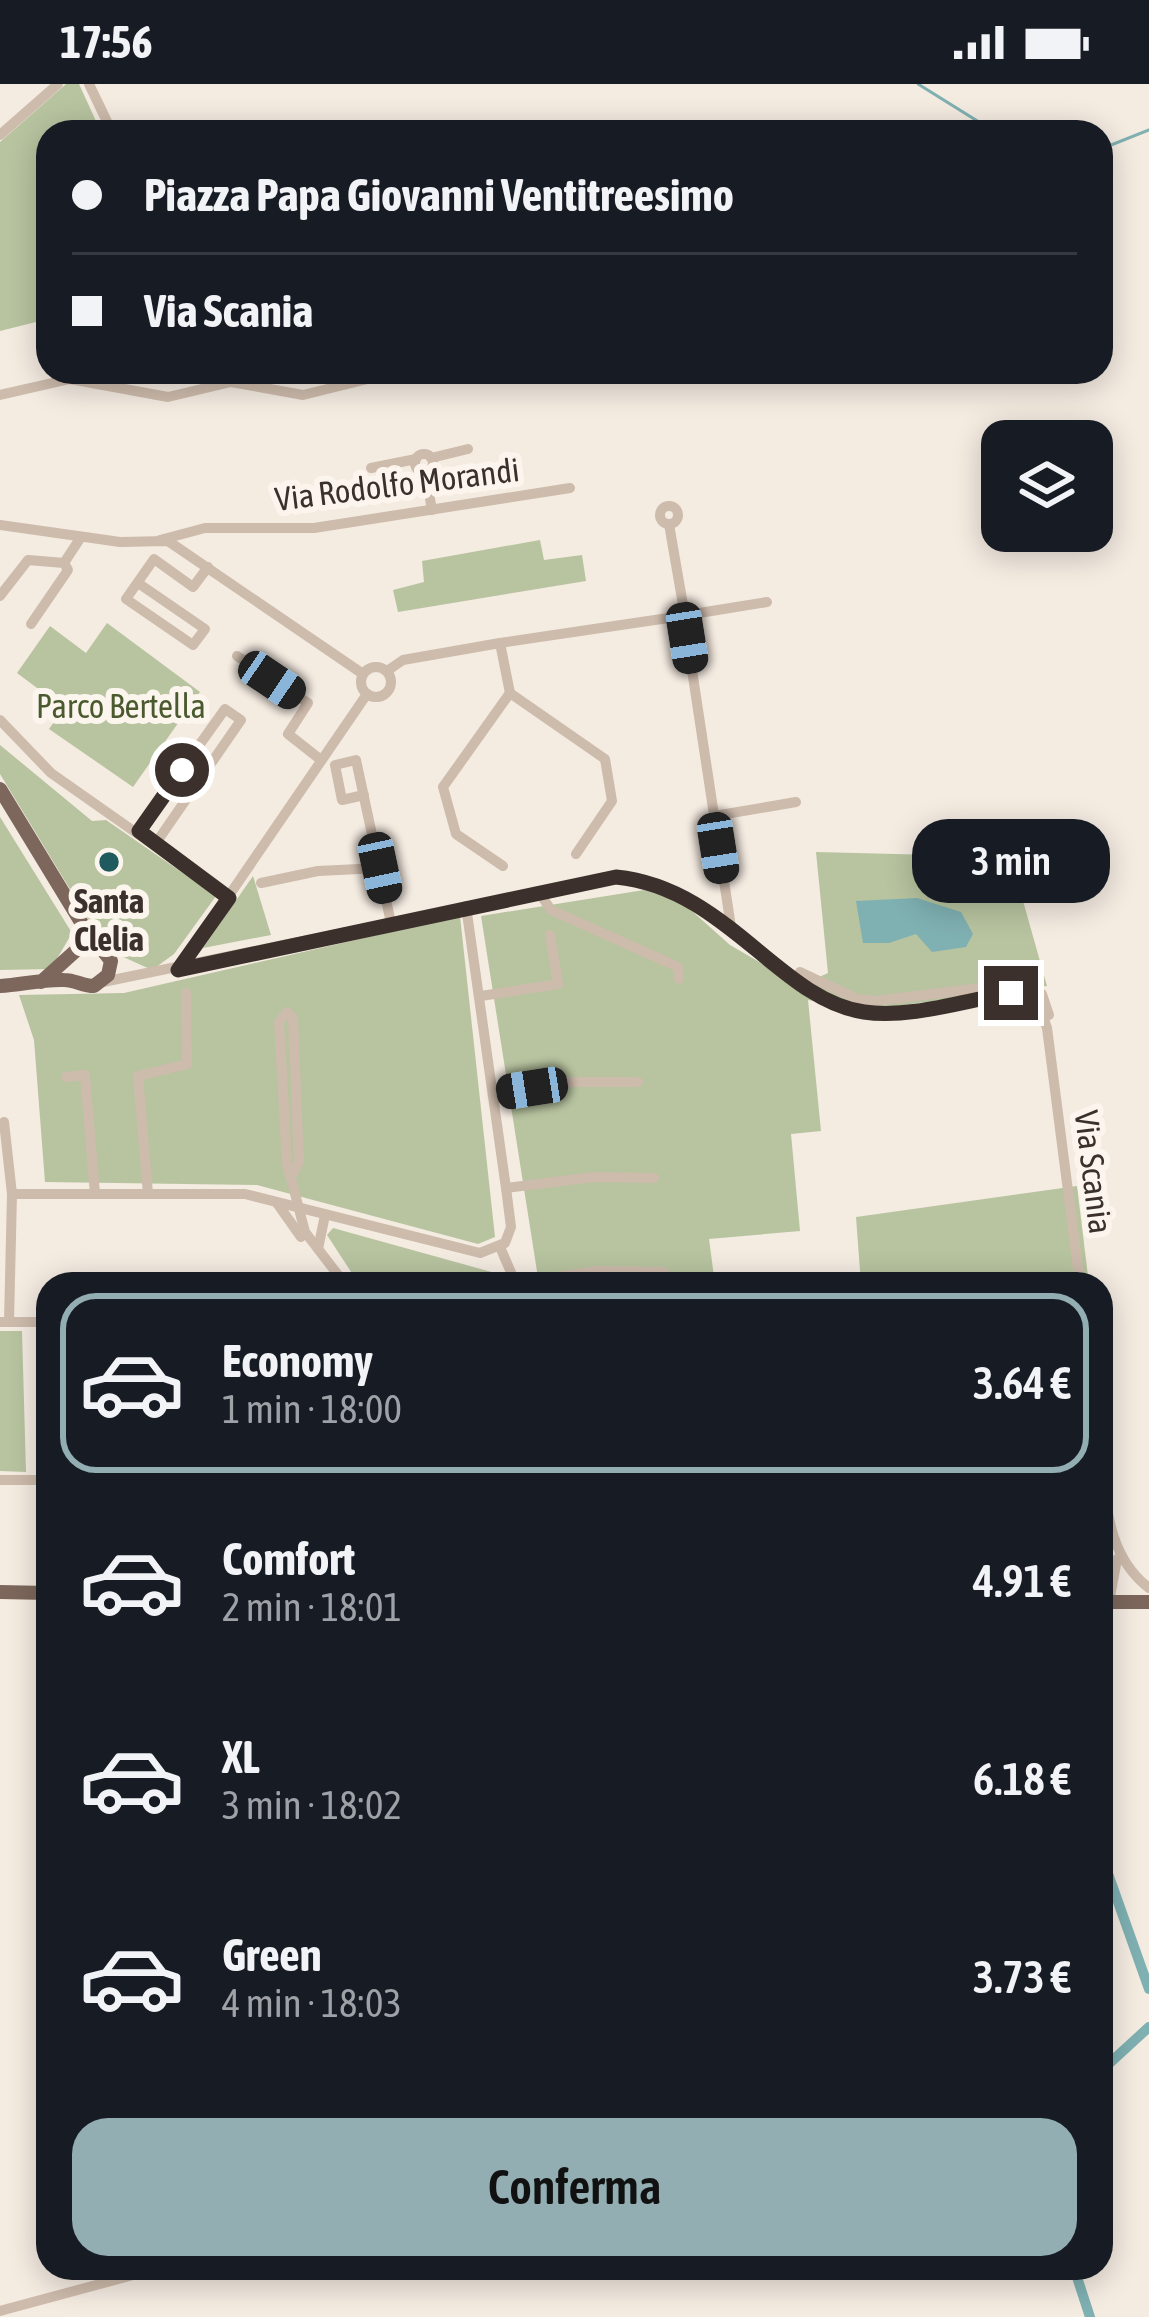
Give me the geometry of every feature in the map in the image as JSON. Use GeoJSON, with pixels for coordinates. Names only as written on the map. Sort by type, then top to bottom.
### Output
{"type":"FeatureCollection","features":[{"type":"Feature","properties":{"kind":"main road"},"geometry":{"type":"LineString","coordinates":[[2,791],[80,924],[111,961],[100,984]]}},
{"type":"Feature","properties":{"kind":"main road"},"geometry":{"type":"LineString","coordinates":[[73,980],[71,955],[80,924]]}},
{"type":"Feature","properties":{"kind":"main road"},"geometry":{"type":"LineString","coordinates":[[40,982],[71,955],[95,945]]}},
{"type":"Feature","properties":{"kind":"main road","name":"Via Scania"},"geometry":{"type":"LineString","coordinates":[[0,986],[73,980],[88,987],[100,984]]}},
{"type":"Feature","properties":{"kind":"main road"},"geometry":{"type":"LineString","coordinates":[[0,1592],[36,1593]]}},
{"type":"Feature","properties":{"kind":"main road"},"geometry":{"type":"LineString","coordinates":[[1113,1599],[1149,1602]]}},
{"type":"Feature","properties":{"kind":"street"},"geometry":{"type":"LineString","coordinates":[[0,135],[58,84]]}},
{"type":"Feature","properties":{"kind":"street"},"geometry":{"type":"LineString","coordinates":[[89,84],[106,120]]}},
{"type":"Feature","properties":{"kind":"street"},"geometry":{"type":"LineString","coordinates":[[0,395],[48,384]]}},
{"type":"Feature","properties":{"kind":"street"},"geometry":{"type":"LineString","coordinates":[[97,384],[167,397],[222,384]]}},
{"type":"Feature","properties":{"kind":"street"},"geometry":{"type":"LineString","coordinates":[[242,384],[303,395],[347,384]]}},
{"type":"Feature","properties":{"kind":"street"},"geometry":{"type":"LineString","coordinates":[[370,467],[468,449]]}},
{"type":"Feature","properties":{"kind":"street"},"geometry":{"type":"LineString","coordinates":[[424,472],[431,467],[431,458]]}},
{"type":"Feature","properties":{"kind":"street"},"geometry":{"type":"LineString","coordinates":[[416,459],[417,469],[424,472]]}},
{"type":"Feature","properties":{"kind":"street"},"geometry":{"type":"LineString","coordinates":[[424,472],[432,510]]}},
{"type":"Feature","properties":{"kind":"street","name":"Via Rodolfo Morandi"},"geometry":{"type":"LineString","coordinates":[[160,540],[205,527],[314,528],[570,488]]}},
{"type":"Feature","properties":{"kind":"street"},"geometry":{"type":"LineString","coordinates":[[669,524],[731,927]]}},
{"type":"Feature","properties":{"kind":"street"},"geometry":{"type":"LineString","coordinates":[[0,525],[160,540],[208,567],[363,674],[367,694],[178,970]]}},
{"type":"Feature","properties":{"kind":"street"},"geometry":{"type":"LineString","coordinates":[[64,563],[81,536]]}},
{"type":"Feature","properties":{"kind":"street"},"geometry":{"type":"LineString","coordinates":[[138,583],[206,629],[193,645],[126,598],[154,559],[193,587],[208,567]]}},
{"type":"Feature","properties":{"kind":"street"},"geometry":{"type":"LineString","coordinates":[[0,596],[28,560],[64,563]]}},
{"type":"Feature","properties":{"kind":"street"},"geometry":{"type":"LineString","coordinates":[[32,624],[68,570],[64,563]]}},
{"type":"Feature","properties":{"kind":"street"},"geometry":{"type":"LineString","coordinates":[[363,674],[374,667],[387,671],[404,661],[500,643],[767,602]]}},
{"type":"Feature","properties":{"kind":"street"},"geometry":{"type":"LineString","coordinates":[[500,643],[510,693],[604,759],[612,801],[576,854]]}},
{"type":"Feature","properties":{"kind":"street"},"geometry":{"type":"LineString","coordinates":[[237,656],[308,704],[288,734],[321,760]]}},
{"type":"Feature","properties":{"kind":"street"},"geometry":{"type":"LineString","coordinates":[[367,694],[378,698],[388,692],[387,671]]}},
{"type":"Feature","properties":{"kind":"street"},"geometry":{"type":"LineString","coordinates":[[503,866],[456,834],[443,787],[510,693]]}},
{"type":"Feature","properties":{"kind":"street"},"geometry":{"type":"LineString","coordinates":[[139,831],[225,709],[241,720],[156,843]]}},
{"type":"Feature","properties":{"kind":"street"},"geometry":{"type":"LineString","coordinates":[[0,720],[51,773],[229,898]]}},
{"type":"Feature","properties":{"kind":"street"},"geometry":{"type":"LineString","coordinates":[[364,796],[392,923]]}},
{"type":"Feature","properties":{"kind":"street"},"geometry":{"type":"LineString","coordinates":[[714,816],[796,802]]}},
{"type":"Feature","properties":{"kind":"street"},"geometry":{"type":"LineString","coordinates":[[261,883],[318,871],[380,868]]}},
{"type":"Feature","properties":{"kind":"street","name":"Via Scania"},"geometry":{"type":"LineString","coordinates":[[100,984],[616,877],[682,893],[774,959],[865,1000],[1012,982],[1033,986],[1048,1010],[1079,1272]]}},
{"type":"Feature","properties":{"kind":"street"},"geometry":{"type":"LineString","coordinates":[[713,913],[723,897],[724,881]]}},
{"type":"Feature","properties":{"kind":"street"},"geometry":{"type":"LineString","coordinates":[[538,891],[551,910],[678,967],[680,979]]}},
{"type":"Feature","properties":{"kind":"street"},"geometry":{"type":"LineString","coordinates":[[11,1194],[245,1194],[480,1253],[500,1247],[511,1227],[466,906]]}},
{"type":"Feature","properties":{"kind":"street"},"geometry":{"type":"LineString","coordinates":[[481,996],[558,984],[550,935]]}},
{"type":"Feature","properties":{"kind":"street"},"geometry":{"type":"LineString","coordinates":[[111,961],[134,974]]}},
{"type":"Feature","properties":{"kind":"street"},"geometry":{"type":"LineString","coordinates":[[148,1194],[137,1080],[142,1073],[188,1064],[186,993]]}},
{"type":"Feature","properties":{"kind":"street"},"geometry":{"type":"LineString","coordinates":[[293,1173],[299,1162],[297,1079],[293,1018],[287,1012],[280,1015],[279,1029],[287,1162],[297,1208],[318,1250],[335,1272]]}},
{"type":"Feature","properties":{"kind":"street"},"geometry":{"type":"LineString","coordinates":[[66,1076],[86,1075],[95,1194]]}},
{"type":"Feature","properties":{"kind":"street"},"geometry":{"type":"LineString","coordinates":[[493,1094],[572,1082],[638,1082]]}},
{"type":"Feature","properties":{"kind":"street"},"geometry":{"type":"LineString","coordinates":[[4,1123],[5,1175],[11,1194],[5,1322],[36,1322]]}},
{"type":"Feature","properties":{"kind":"street"},"geometry":{"type":"LineString","coordinates":[[506,1188],[593,1177],[654,1178]]}},
{"type":"Feature","properties":{"kind":"street"},"geometry":{"type":"LineString","coordinates":[[276,1202],[304,1241],[318,1250]]}},
{"type":"Feature","properties":{"kind":"street"},"geometry":{"type":"LineString","coordinates":[[318,1250],[325,1215]]}},
{"type":"Feature","properties":{"kind":"street"},"geometry":{"type":"LineString","coordinates":[[500,1247],[511,1272]]}},
{"type":"Feature","properties":{"kind":"street"},"geometry":{"type":"LineString","coordinates":[[592,1272],[664,1272]]}},
{"type":"Feature","properties":{"kind":"street"},"geometry":{"type":"LineString","coordinates":[[0,1480],[36,1480]]}},
{"type":"Feature","properties":{"kind":"street"},"geometry":{"type":"LineString","coordinates":[[1113,1534],[1118,1571],[1113,1581]]}},
{"type":"Feature","properties":{"kind":"street"},"geometry":{"type":"LineString","coordinates":[[1115,1545],[1132,1575],[1149,1588]]}},
{"type":"Feature","properties":{"kind":"street"},"geometry":{"type":"LineString","coordinates":[[0,2311],[115,2280]]}},
{"type":"Feature","properties":{"kind":"green space"},"geometry":{"type":"Polygon","coordinates":[[[66,84],[79,84],[96,120],[36,120],[36,322],[0,331],[0,142],[66,84]]]}},
{"type":"Feature","properties":{"kind":"green space"},"geometry":{"type":"Polygon","coordinates":[[[540,540],[544,560],[582,555],[586,581],[398,612],[393,590],[424,582],[422,561],[540,540]]]}},
{"type":"Feature","properties":{"kind":"green space","name":"Parco Bertella"},"geometry":{"type":"Polygon","coordinates":[[[107,623],[200,692],[133,787],[49,729],[64,708],[17,673],[50,626],[86,653],[107,623]]]}},
{"type":"Feature","properties":{"kind":"green space"},"geometry":{"type":"Polygon","coordinates":[[[0,745],[92,821],[106,820],[216,896],[174,954],[152,970],[119,955],[96,932],[0,774],[0,745]]]}},
{"type":"Feature","properties":{"kind":"green space"},"geometry":{"type":"Polygon","coordinates":[[[0,817],[72,933],[51,969],[0,970],[0,817]]]}},
{"type":"Feature","properties":{"kind":"green space"},"geometry":{"type":"Polygon","coordinates":[[[1003,830],[1047,986],[865,1010],[808,1000],[821,1131],[791,1134],[800,1231],[709,1239],[713,1272],[537,1272],[481,916],[644,890],[683,903],[730,945],[806,989],[806,983],[828,973],[816,852],[935,855],[1003,830]]]}},
{"type":"Feature","properties":{"kind":"green space"},"geometry":{"type":"Polygon","coordinates":[[[253,876],[271,935],[203,948],[253,876]]]}},
{"type":"Feature","properties":{"kind":"green space"},"geometry":{"type":"Polygon","coordinates":[[[460,916],[495,1237],[478,1244],[257,1185],[45,1182],[34,1040],[19,995],[124,993],[460,916]]]}},
{"type":"Feature","properties":{"kind":"green space"},"geometry":{"type":"Polygon","coordinates":[[[1077,1186],[1088,1272],[860,1272],[856,1217],[1077,1186]]]}},
{"type":"Feature","properties":{"kind":"green space"},"geometry":{"type":"Polygon","coordinates":[[[333,1228],[492,1272],[351,1272],[327,1235],[333,1228]]]}},
{"type":"Feature","properties":{"kind":"green space"},"geometry":{"type":"Polygon","coordinates":[[[0,1331],[22,1331],[26,1472],[0,1471],[0,1331]]]}},
{"type":"Feature","properties":{"kind":"water"},"geometry":{"type":"Polygon","coordinates":[[[917,898],[961,912],[973,934],[966,947],[932,952],[916,934],[889,943],[863,943],[856,901],[917,898]]]}},
{"type":"Feature","properties":{"kind":"waterway"},"geometry":{"type":"LineString","coordinates":[[918,84],[976,120]]}},
{"type":"Feature","properties":{"kind":"waterway"},"geometry":{"type":"LineString","coordinates":[[1113,144],[1149,130]]}},
{"type":"Feature","properties":{"kind":"waterway"},"geometry":{"type":"LineString","coordinates":[[1113,1888],[1149,1989]]}},
{"type":"Feature","properties":{"kind":"waterway"},"geometry":{"type":"LineString","coordinates":[[1113,2060],[1149,2027]]}},
{"type":"Feature","properties":{"kind":"waterway"},"geometry":{"type":"LineString","coordinates":[[1078,2280],[1090,2317]]}},
{"type":"Feature","properties":{"kind":"place","name":"Santa Clelia"},"geometry":{"type":"Point","coordinates":[109,862]}},
{"type":"Feature","properties":{"kind":"route"},"geometry":{"type":"LineString","coordinates":[[182,770],[139,831],[229,898],[178,970],[616,877],[662,884],[682,893],[814,989],[852,1009],[904,1010],[1011,993]]}}]}
